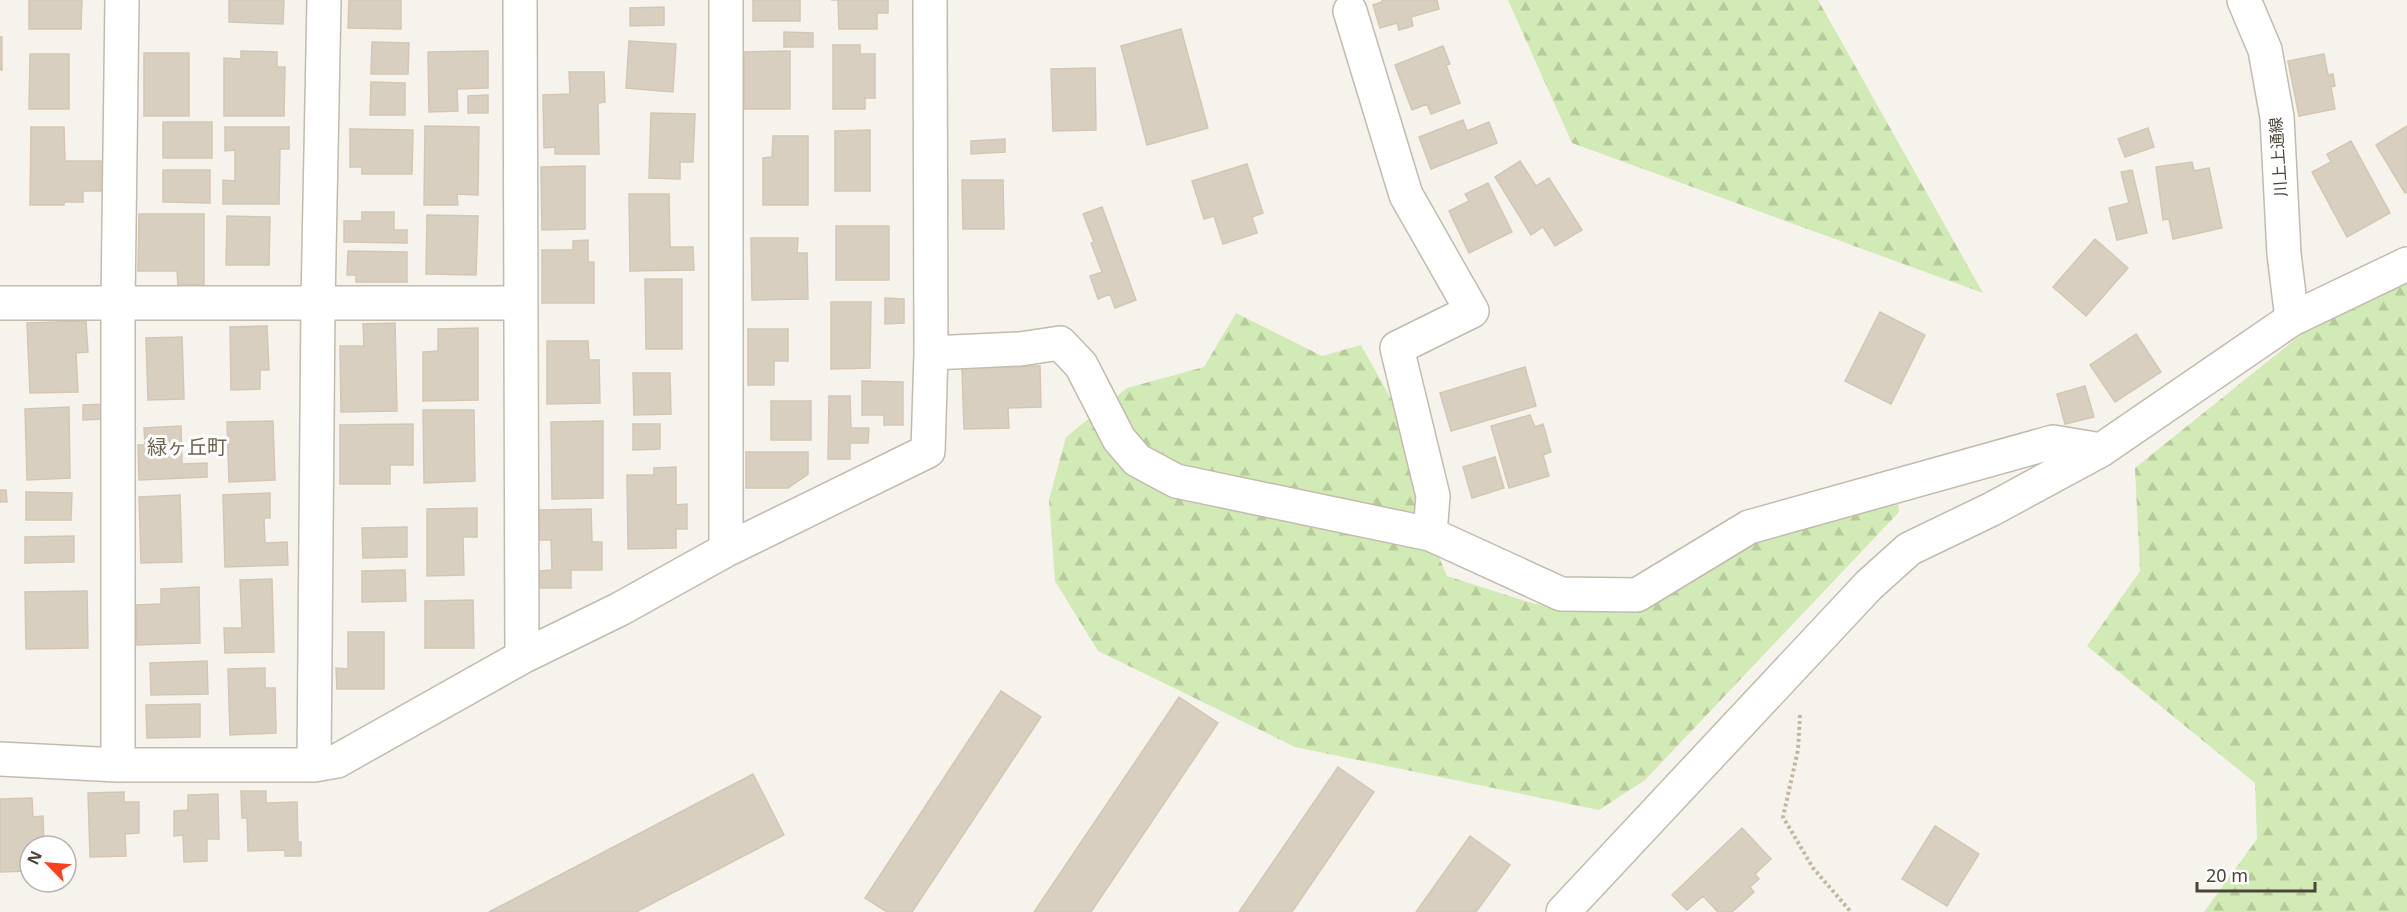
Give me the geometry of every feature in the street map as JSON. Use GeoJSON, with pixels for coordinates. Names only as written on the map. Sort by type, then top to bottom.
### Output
{"type":"FeatureCollection","features":[{"type":"Feature","properties":{"kind":"street"},"geometry":{"type":"LineString","coordinates":[[118,765],[118,303],[122,0]]}},
{"type":"Feature","properties":{"kind":"street"},"geometry":{"type":"LineString","coordinates":[[314,765],[318,303],[324,0]]}},
{"type":"Feature","properties":{"kind":"street"},"geometry":{"type":"LineString","coordinates":[[520,0],[522,657]]}},
{"type":"Feature","properties":{"kind":"street"},"geometry":{"type":"LineString","coordinates":[[726,0],[726,550]]}},
{"type":"Feature","properties":{"kind":"street"},"geometry":{"type":"LineString","coordinates":[[0,759],[118,765],[314,765],[337,761],[522,657],[620,609],[726,550],[928,451],[931,353],[930,0]]}},
{"type":"Feature","properties":{"kind":"street","name":"川上上通線"},"geometry":{"type":"LineString","coordinates":[[2244,0],[2265,50],[2277,117],[2284,254],[2292,319]]}},
{"type":"Feature","properties":{"kind":"street"},"geometry":{"type":"LineString","coordinates":[[1350,11],[1406,195],[1472,311],[1397,348],[1433,496],[1430,534]]}},
{"type":"Feature","properties":{"kind":"street"},"geometry":{"type":"LineString","coordinates":[[1563,912],[1869,585],[1909,549],[2101,450],[2292,319],[2407,264]]}},
{"type":"Feature","properties":{"kind":"street"},"geometry":{"type":"LineString","coordinates":[[0,303],[520,303]]}},
{"type":"Feature","properties":{"kind":"street"},"geometry":{"type":"LineString","coordinates":[[931,353],[1020,349],[1060,343],[1082,364],[1119,439],[1137,460],[1176,481],[1430,534],[1561,594],[1637,595],[1749,527],[2053,442],[2101,450]]}},
{"type":"Feature","properties":{"kind":"path"},"geometry":{"type":"LineString","coordinates":[[1800,714],[1798,750],[1783,817],[1813,868],[1851,912]]}},
{"type":"Feature","properties":{"kind":"green space"},"geometry":{"type":"Polygon","coordinates":[[[1508,0],[1818,0],[1983,293],[1572,143],[1508,0]]]}},
{"type":"Feature","properties":{"kind":"green space"},"geometry":{"type":"Polygon","coordinates":[[[2407,275],[2407,912],[2204,912],[2257,839],[2255,783],[2087,646],[2140,571],[2135,468],[2303,333],[2407,275]]]}},
{"type":"Feature","properties":{"kind":"green space"},"geometry":{"type":"Polygon","coordinates":[[[1236,313],[1322,356],[1361,345],[1409,431],[1432,541],[1447,576],[1535,604],[1629,608],[1752,537],[1898,498],[1899,512],[1645,780],[1599,810],[1295,747],[1098,651],[1055,581],[1049,500],[1066,437],[1127,388],[1204,367],[1236,313]]]}},
{"type":"Feature","properties":{"kind":"building"},"geometry":{"type":"Polygon","coordinates":[[[29,0],[82,0],[81,29],[29,29],[29,0]]]}},
{"type":"Feature","properties":{"kind":"building"},"geometry":{"type":"Polygon","coordinates":[[[229,0],[284,0],[283,24],[229,22],[229,0]]]}},
{"type":"Feature","properties":{"kind":"building"},"geometry":{"type":"Polygon","coordinates":[[[349,0],[401,0],[401,29],[348,28],[349,0]]]}},
{"type":"Feature","properties":{"kind":"building"},"geometry":{"type":"Polygon","coordinates":[[[753,0],[800,0],[800,21],[753,21],[753,0]]]}},
{"type":"Feature","properties":{"kind":"building"},"geometry":{"type":"Polygon","coordinates":[[[838,0],[888,0],[888,13],[877,13],[877,29],[839,29],[838,0]]]}},
{"type":"Feature","properties":{"kind":"building"},"geometry":{"type":"Polygon","coordinates":[[[1382,0],[1437,0],[1439,9],[1411,17],[1413,26],[1399,30],[1397,23],[1380,28],[1373,5],[1382,0]]]}},
{"type":"Feature","properties":{"kind":"building"},"geometry":{"type":"Polygon","coordinates":[[[664,7],[664,25],[630,26],[630,8],[664,7]]]}},
{"type":"Feature","properties":{"kind":"building"},"geometry":{"type":"Polygon","coordinates":[[[1181,29],[1208,128],[1147,145],[1121,46],[1181,29]]]}},
{"type":"Feature","properties":{"kind":"building"},"geometry":{"type":"Polygon","coordinates":[[[784,32],[813,33],[813,47],[784,47],[784,32]]]}},
{"type":"Feature","properties":{"kind":"building"},"geometry":{"type":"Polygon","coordinates":[[[0,37],[2,37],[2,70],[0,70],[0,37]]]}},
{"type":"Feature","properties":{"kind":"building"},"geometry":{"type":"Polygon","coordinates":[[[629,41],[676,44],[673,92],[626,88],[629,41]]]}},
{"type":"Feature","properties":{"kind":"building"},"geometry":{"type":"Polygon","coordinates":[[[372,42],[409,43],[408,74],[371,74],[372,42]]]}},
{"type":"Feature","properties":{"kind":"building"},"geometry":{"type":"Polygon","coordinates":[[[833,45],[860,45],[860,54],[875,54],[875,98],[865,98],[865,109],[833,109],[833,45]]]}},
{"type":"Feature","properties":{"kind":"building"},"geometry":{"type":"Polygon","coordinates":[[[1443,46],[1450,64],[1446,65],[1460,103],[1431,114],[1427,104],[1412,110],[1395,65],[1443,46]]]}},
{"type":"Feature","properties":{"kind":"building"},"geometry":{"type":"Polygon","coordinates":[[[241,51],[277,52],[277,67],[285,67],[284,116],[224,116],[224,58],[241,59],[241,51]]]}},
{"type":"Feature","properties":{"kind":"building"},"geometry":{"type":"Polygon","coordinates":[[[488,51],[488,88],[457,89],[458,111],[429,112],[428,52],[488,51]]]}},
{"type":"Feature","properties":{"kind":"building"},"geometry":{"type":"Polygon","coordinates":[[[790,51],[790,109],[744,109],[744,52],[790,51]]]}},
{"type":"Feature","properties":{"kind":"building"},"geometry":{"type":"Polygon","coordinates":[[[144,53],[189,53],[189,116],[144,116],[144,53]]]}},
{"type":"Feature","properties":{"kind":"building"},"geometry":{"type":"Polygon","coordinates":[[[30,54],[69,54],[69,109],[29,109],[30,54]]]}},
{"type":"Feature","properties":{"kind":"building"},"geometry":{"type":"Polygon","coordinates":[[[2324,54],[2328,75],[2333,74],[2335,86],[2331,87],[2335,109],[2299,116],[2288,61],[2324,54]]]}},
{"type":"Feature","properties":{"kind":"building"},"geometry":{"type":"Polygon","coordinates":[[[1095,68],[1096,130],[1053,131],[1051,69],[1095,68]]]}},
{"type":"Feature","properties":{"kind":"building"},"geometry":{"type":"Polygon","coordinates":[[[569,72],[604,72],[605,102],[598,103],[599,154],[555,154],[555,147],[544,148],[543,95],[570,94],[569,72]]]}},
{"type":"Feature","properties":{"kind":"building"},"geometry":{"type":"Polygon","coordinates":[[[371,82],[405,83],[405,115],[370,115],[371,82]]]}},
{"type":"Feature","properties":{"kind":"building"},"geometry":{"type":"Polygon","coordinates":[[[488,95],[488,113],[468,113],[468,96],[488,95]]]}},
{"type":"Feature","properties":{"kind":"building"},"geometry":{"type":"Polygon","coordinates":[[[651,113],[695,114],[693,162],[680,162],[680,179],[649,178],[651,113]]]}},
{"type":"Feature","properties":{"kind":"building"},"geometry":{"type":"Polygon","coordinates":[[[1463,120],[1467,131],[1489,122],[1497,143],[1431,169],[1419,137],[1463,120]]]}},
{"type":"Feature","properties":{"kind":"building"},"geometry":{"type":"Polygon","coordinates":[[[163,122],[212,122],[212,158],[163,158],[163,122]]]}},
{"type":"Feature","properties":{"kind":"building"},"geometry":{"type":"Polygon","coordinates":[[[425,126],[479,127],[478,195],[457,194],[458,205],[424,205],[425,126]]]}},
{"type":"Feature","properties":{"kind":"building"},"geometry":{"type":"Polygon","coordinates":[[[2407,126],[2407,192],[2405,193],[2376,145],[2407,126]]]}},
{"type":"Feature","properties":{"kind":"building"},"geometry":{"type":"Polygon","coordinates":[[[31,127],[64,127],[65,161],[101,161],[101,191],[83,191],[83,202],[64,202],[64,205],[30,205],[31,127]]]}},
{"type":"Feature","properties":{"kind":"building"},"geometry":{"type":"Polygon","coordinates":[[[225,127],[289,127],[289,149],[280,149],[279,204],[223,204],[223,180],[235,181],[235,150],[225,151],[225,127]]]}},
{"type":"Feature","properties":{"kind":"building"},"geometry":{"type":"Polygon","coordinates":[[[2148,128],[2154,147],[2125,157],[2118,139],[2148,128]]]}},
{"type":"Feature","properties":{"kind":"building"},"geometry":{"type":"Polygon","coordinates":[[[350,129],[413,130],[412,174],[362,174],[362,167],[350,167],[350,129]]]}},
{"type":"Feature","properties":{"kind":"building"},"geometry":{"type":"Polygon","coordinates":[[[870,130],[870,191],[835,191],[835,131],[870,130]]]}},
{"type":"Feature","properties":{"kind":"building"},"geometry":{"type":"Polygon","coordinates":[[[773,136],[808,136],[808,205],[763,205],[763,158],[772,157],[773,136]]]}},
{"type":"Feature","properties":{"kind":"building"},"geometry":{"type":"Polygon","coordinates":[[[1005,139],[1005,152],[971,154],[971,141],[1005,139]]]}},
{"type":"Feature","properties":{"kind":"building"},"geometry":{"type":"Polygon","coordinates":[[[2351,141],[2390,213],[2347,237],[2312,172],[2331,162],[2327,154],[2351,141]]]}},
{"type":"Feature","properties":{"kind":"building"},"geometry":{"type":"Polygon","coordinates":[[[1520,161],[1536,186],[1549,178],[1582,230],[1555,246],[1543,227],[1531,235],[1495,177],[1520,161]]]}},
{"type":"Feature","properties":{"kind":"building"},"geometry":{"type":"Polygon","coordinates":[[[2192,162],[2194,171],[2209,168],[2222,228],[2173,239],[2169,219],[2163,220],[2156,167],[2192,162]]]}},
{"type":"Feature","properties":{"kind":"building"},"geometry":{"type":"Polygon","coordinates":[[[1247,164],[1263,213],[1252,217],[1257,233],[1223,244],[1214,216],[1204,219],[1192,181],[1247,164]]]}},
{"type":"Feature","properties":{"kind":"building"},"geometry":{"type":"Polygon","coordinates":[[[585,166],[585,229],[542,230],[541,167],[585,166]]]}},
{"type":"Feature","properties":{"kind":"building"},"geometry":{"type":"Polygon","coordinates":[[[163,170],[210,170],[210,203],[163,202],[163,170]]]}},
{"type":"Feature","properties":{"kind":"building"},"geometry":{"type":"Polygon","coordinates":[[[2132,170],[2147,233],[2117,240],[2109,208],[2129,203],[2121,172],[2132,170]]]}},
{"type":"Feature","properties":{"kind":"building"},"geometry":{"type":"Polygon","coordinates":[[[962,180],[1003,180],[1004,229],[963,229],[962,180]]]}},
{"type":"Feature","properties":{"kind":"building"},"geometry":{"type":"Polygon","coordinates":[[[1488,183],[1512,232],[1469,253],[1449,211],[1469,201],[1465,194],[1488,183]]]}},
{"type":"Feature","properties":{"kind":"building"},"geometry":{"type":"Polygon","coordinates":[[[629,194],[669,194],[670,247],[693,247],[694,270],[630,271],[629,194]]]}},
{"type":"Feature","properties":{"kind":"building"},"geometry":{"type":"Polygon","coordinates":[[[1102,207],[1136,300],[1115,308],[1110,294],[1098,299],[1090,276],[1102,272],[1083,214],[1102,207]]]}},
{"type":"Feature","properties":{"kind":"building"},"geometry":{"type":"Polygon","coordinates":[[[362,212],[394,212],[394,230],[407,230],[407,243],[344,242],[344,221],[362,221],[362,212]]]}},
{"type":"Feature","properties":{"kind":"building"},"geometry":{"type":"Polygon","coordinates":[[[139,214],[204,214],[204,285],[178,285],[177,271],[138,271],[139,214]]]}},
{"type":"Feature","properties":{"kind":"building"},"geometry":{"type":"Polygon","coordinates":[[[427,215],[478,216],[476,275],[426,274],[427,215]]]}},
{"type":"Feature","properties":{"kind":"building"},"geometry":{"type":"Polygon","coordinates":[[[227,216],[270,217],[269,265],[226,265],[227,216]]]}},
{"type":"Feature","properties":{"kind":"building"},"geometry":{"type":"Polygon","coordinates":[[[836,226],[889,226],[889,280],[836,280],[836,226]]]}},
{"type":"Feature","properties":{"kind":"building"},"geometry":{"type":"Polygon","coordinates":[[[751,238],[798,238],[797,253],[807,253],[808,299],[752,300],[751,238]]]}},
{"type":"Feature","properties":{"kind":"building"},"geometry":{"type":"Polygon","coordinates":[[[2095,239],[2128,268],[2086,316],[2053,287],[2095,239]]]}},
{"type":"Feature","properties":{"kind":"building"},"geometry":{"type":"Polygon","coordinates":[[[588,240],[588,262],[594,262],[594,303],[542,303],[542,250],[573,250],[573,241],[588,240]]]}},
{"type":"Feature","properties":{"kind":"building"},"geometry":{"type":"Polygon","coordinates":[[[348,251],[407,252],[407,282],[356,282],[356,275],[347,275],[348,251]]]}},
{"type":"Feature","properties":{"kind":"building"},"geometry":{"type":"Polygon","coordinates":[[[645,279],[682,279],[682,349],[646,349],[645,279]]]}},
{"type":"Feature","properties":{"kind":"building"},"geometry":{"type":"Polygon","coordinates":[[[885,298],[904,299],[904,323],[885,324],[885,298]]]}},
{"type":"Feature","properties":{"kind":"building"},"geometry":{"type":"Polygon","coordinates":[[[831,302],[871,302],[870,368],[831,369],[831,302]]]}},
{"type":"Feature","properties":{"kind":"building"},"geometry":{"type":"Polygon","coordinates":[[[1880,312],[1925,335],[1891,404],[1845,381],[1880,312]]]}},
{"type":"Feature","properties":{"kind":"building"},"geometry":{"type":"Polygon","coordinates":[[[86,321],[88,352],[76,353],[78,392],[30,393],[27,323],[86,321]]]}},
{"type":"Feature","properties":{"kind":"building"},"geometry":{"type":"Polygon","coordinates":[[[395,323],[397,411],[341,412],[340,346],[364,346],[363,324],[395,323]]]}},
{"type":"Feature","properties":{"kind":"building"},"geometry":{"type":"Polygon","coordinates":[[[267,326],[269,370],[260,370],[260,389],[231,390],[230,327],[267,326]]]}},
{"type":"Feature","properties":{"kind":"building"},"geometry":{"type":"Polygon","coordinates":[[[478,328],[478,400],[423,401],[423,352],[438,351],[438,329],[478,328]]]}},
{"type":"Feature","properties":{"kind":"building"},"geometry":{"type":"Polygon","coordinates":[[[748,329],[788,329],[788,361],[774,361],[774,385],[748,385],[748,329]]]}},
{"type":"Feature","properties":{"kind":"building"},"geometry":{"type":"Polygon","coordinates":[[[2136,334],[2161,372],[2115,402],[2090,365],[2136,334]]]}},
{"type":"Feature","properties":{"kind":"building"},"geometry":{"type":"Polygon","coordinates":[[[182,337],[184,399],[148,400],[146,338],[182,337]]]}},
{"type":"Feature","properties":{"kind":"building"},"geometry":{"type":"Polygon","coordinates":[[[547,341],[588,341],[589,360],[599,360],[600,403],[547,404],[547,341]]]}},
{"type":"Feature","properties":{"kind":"building"},"geometry":{"type":"Polygon","coordinates":[[[1040,366],[1041,407],[1008,408],[1009,428],[964,429],[962,368],[1040,366]]]}},
{"type":"Feature","properties":{"kind":"building"},"geometry":{"type":"Polygon","coordinates":[[[1525,367],[1536,406],[1451,431],[1440,393],[1525,367]]]}},
{"type":"Feature","properties":{"kind":"building"},"geometry":{"type":"Polygon","coordinates":[[[633,373],[670,373],[671,414],[634,415],[633,373]]]}},
{"type":"Feature","properties":{"kind":"building"},"geometry":{"type":"Polygon","coordinates":[[[862,381],[903,382],[903,425],[884,425],[884,415],[862,415],[862,381]]]}},
{"type":"Feature","properties":{"kind":"building"},"geometry":{"type":"Polygon","coordinates":[[[2085,386],[2094,417],[2065,424],[2057,394],[2085,386]]]}},
{"type":"Feature","properties":{"kind":"building"},"geometry":{"type":"Polygon","coordinates":[[[829,396],[850,396],[851,428],[869,428],[868,443],[850,443],[850,459],[828,459],[829,396]]]}},
{"type":"Feature","properties":{"kind":"building"},"geometry":{"type":"Polygon","coordinates":[[[771,401],[811,401],[811,440],[771,440],[771,401]]]}},
{"type":"Feature","properties":{"kind":"building"},"geometry":{"type":"Polygon","coordinates":[[[105,404],[105,419],[83,420],[83,405],[105,404]]]}},
{"type":"Feature","properties":{"kind":"building"},"geometry":{"type":"Polygon","coordinates":[[[69,407],[70,478],[27,480],[25,409],[69,407]]]}},
{"type":"Feature","properties":{"kind":"building"},"geometry":{"type":"Polygon","coordinates":[[[423,410],[474,410],[475,481],[424,483],[423,410]]]}},
{"type":"Feature","properties":{"kind":"building"},"geometry":{"type":"Polygon","coordinates":[[[1530,415],[1535,427],[1543,424],[1551,452],[1543,455],[1549,476],[1509,488],[1491,426],[1530,415]]]}},
{"type":"Feature","properties":{"kind":"building"},"geometry":{"type":"Polygon","coordinates":[[[273,421],[275,480],[229,482],[227,422],[273,421]]]}},
{"type":"Feature","properties":{"kind":"building"},"geometry":{"type":"Polygon","coordinates":[[[603,421],[603,498],[552,499],[551,422],[603,421]]]}},
{"type":"Feature","properties":{"kind":"building"},"geometry":{"type":"Polygon","coordinates":[[[413,424],[413,465],[390,465],[390,484],[340,484],[340,425],[413,424]]]}},
{"type":"Feature","properties":{"kind":"building"},"geometry":{"type":"Polygon","coordinates":[[[633,424],[660,424],[660,449],[633,450],[633,424]]]}},
{"type":"Feature","properties":{"kind":"building"},"geometry":{"type":"Polygon","coordinates":[[[181,426],[182,464],[207,463],[207,477],[139,480],[138,445],[145,445],[144,428],[181,426]]]}},
{"type":"Feature","properties":{"kind":"building"},"geometry":{"type":"Polygon","coordinates":[[[746,452],[808,452],[808,474],[788,488],[746,488],[746,452]]]}},
{"type":"Feature","properties":{"kind":"building"},"geometry":{"type":"Polygon","coordinates":[[[1495,457],[1504,488],[1472,498],[1463,467],[1495,457]]]}},
{"type":"Feature","properties":{"kind":"building"},"geometry":{"type":"Polygon","coordinates":[[[676,467],[676,505],[687,504],[687,529],[676,529],[676,548],[628,549],[627,475],[654,475],[654,468],[676,467]]]}},
{"type":"Feature","properties":{"kind":"building"},"geometry":{"type":"Polygon","coordinates":[[[0,490],[6,490],[7,502],[0,502],[0,490]]]}},
{"type":"Feature","properties":{"kind":"building"},"geometry":{"type":"Polygon","coordinates":[[[26,492],[72,493],[71,520],[26,520],[26,492]]]}},
{"type":"Feature","properties":{"kind":"building"},"geometry":{"type":"Polygon","coordinates":[[[270,493],[270,518],[264,518],[265,543],[287,542],[288,565],[225,567],[223,495],[270,493]]]}},
{"type":"Feature","properties":{"kind":"building"},"geometry":{"type":"Polygon","coordinates":[[[180,495],[182,562],[141,563],[139,497],[180,495]]]}},
{"type":"Feature","properties":{"kind":"building"},"geometry":{"type":"Polygon","coordinates":[[[477,508],[477,537],[463,537],[464,575],[427,576],[427,509],[477,508]]]}},
{"type":"Feature","properties":{"kind":"building"},"geometry":{"type":"Polygon","coordinates":[[[591,509],[592,542],[602,542],[602,570],[571,570],[571,588],[540,588],[540,571],[552,570],[551,540],[539,540],[539,510],[591,509]]]}},
{"type":"Feature","properties":{"kind":"building"},"geometry":{"type":"Polygon","coordinates":[[[407,527],[407,557],[363,558],[362,528],[407,527]]]}},
{"type":"Feature","properties":{"kind":"building"},"geometry":{"type":"Polygon","coordinates":[[[74,536],[74,562],[25,563],[25,537],[74,536]]]}},
{"type":"Feature","properties":{"kind":"building"},"geometry":{"type":"Polygon","coordinates":[[[405,570],[406,601],[362,602],[362,571],[405,570]]]}},
{"type":"Feature","properties":{"kind":"building"},"geometry":{"type":"Polygon","coordinates":[[[272,579],[274,652],[225,653],[224,628],[242,628],[240,580],[272,579]]]}},
{"type":"Feature","properties":{"kind":"building"},"geometry":{"type":"Polygon","coordinates":[[[199,587],[200,643],[137,645],[136,605],[161,604],[161,589],[199,587]]]}},
{"type":"Feature","properties":{"kind":"building"},"geometry":{"type":"Polygon","coordinates":[[[87,591],[88,648],[26,649],[25,592],[87,591]]]}},
{"type":"Feature","properties":{"kind":"building"},"geometry":{"type":"Polygon","coordinates":[[[473,600],[474,648],[425,648],[425,601],[473,600]]]}},
{"type":"Feature","properties":{"kind":"building"},"geometry":{"type":"Polygon","coordinates":[[[348,632],[384,632],[384,689],[337,689],[336,668],[348,669],[348,632]]]}},
{"type":"Feature","properties":{"kind":"building"},"geometry":{"type":"Polygon","coordinates":[[[207,661],[208,694],[151,695],[150,663],[207,661]]]}},
{"type":"Feature","properties":{"kind":"building"},"geometry":{"type":"Polygon","coordinates":[[[265,668],[265,688],[275,688],[276,733],[230,735],[228,669],[265,668]]]}},
{"type":"Feature","properties":{"kind":"building"},"geometry":{"type":"Polygon","coordinates":[[[1001,691],[1041,717],[912,912],[887,912],[865,898],[1001,691]]]}},
{"type":"Feature","properties":{"kind":"building"},"geometry":{"type":"Polygon","coordinates":[[[1179,697],[1218,723],[1091,912],[1034,912],[1179,697]]]}},
{"type":"Feature","properties":{"kind":"building"},"geometry":{"type":"Polygon","coordinates":[[[200,704],[200,737],[147,738],[146,705],[200,704]]]}},
{"type":"Feature","properties":{"kind":"building"},"geometry":{"type":"Polygon","coordinates":[[[1338,767],[1374,792],[1292,912],[1239,912],[1338,767]]]}},
{"type":"Feature","properties":{"kind":"building"},"geometry":{"type":"Polygon","coordinates":[[[753,774],[784,835],[636,912],[489,912],[753,774]]]}},
{"type":"Feature","properties":{"kind":"building"},"geometry":{"type":"Polygon","coordinates":[[[241,791],[266,791],[266,803],[297,802],[298,842],[301,842],[301,856],[285,856],[285,850],[248,851],[247,818],[242,818],[241,791]]]}},
{"type":"Feature","properties":{"kind":"building"},"geometry":{"type":"Polygon","coordinates":[[[124,792],[124,802],[139,802],[139,833],[125,834],[126,856],[90,857],[88,793],[124,792]]]}},
{"type":"Feature","properties":{"kind":"building"},"geometry":{"type":"Polygon","coordinates":[[[218,794],[219,839],[207,839],[207,861],[184,862],[183,835],[174,836],[174,811],[188,810],[188,795],[218,794]]]}},
{"type":"Feature","properties":{"kind":"building"},"geometry":{"type":"Polygon","coordinates":[[[32,798],[33,817],[43,816],[44,834],[18,834],[18,871],[0,872],[0,799],[32,798]]]}},
{"type":"Feature","properties":{"kind":"building"},"geometry":{"type":"Polygon","coordinates":[[[1935,826],[1979,854],[1947,906],[1902,879],[1935,826]]]}},
{"type":"Feature","properties":{"kind":"building"},"geometry":{"type":"Polygon","coordinates":[[[1742,828],[1771,859],[1755,874],[1759,879],[1750,887],[1754,892],[1732,912],[1718,912],[1703,896],[1687,910],[1672,895],[1742,828]]]}},
{"type":"Feature","properties":{"kind":"building"},"geometry":{"type":"Polygon","coordinates":[[[1470,836],[1510,865],[1476,912],[1416,912],[1470,836]]]}},
{"type":"Feature","properties":{"kind":"district","name":"緑ヶ丘町"},"geometry":{"type":"Point","coordinates":[187,446]}}]}
